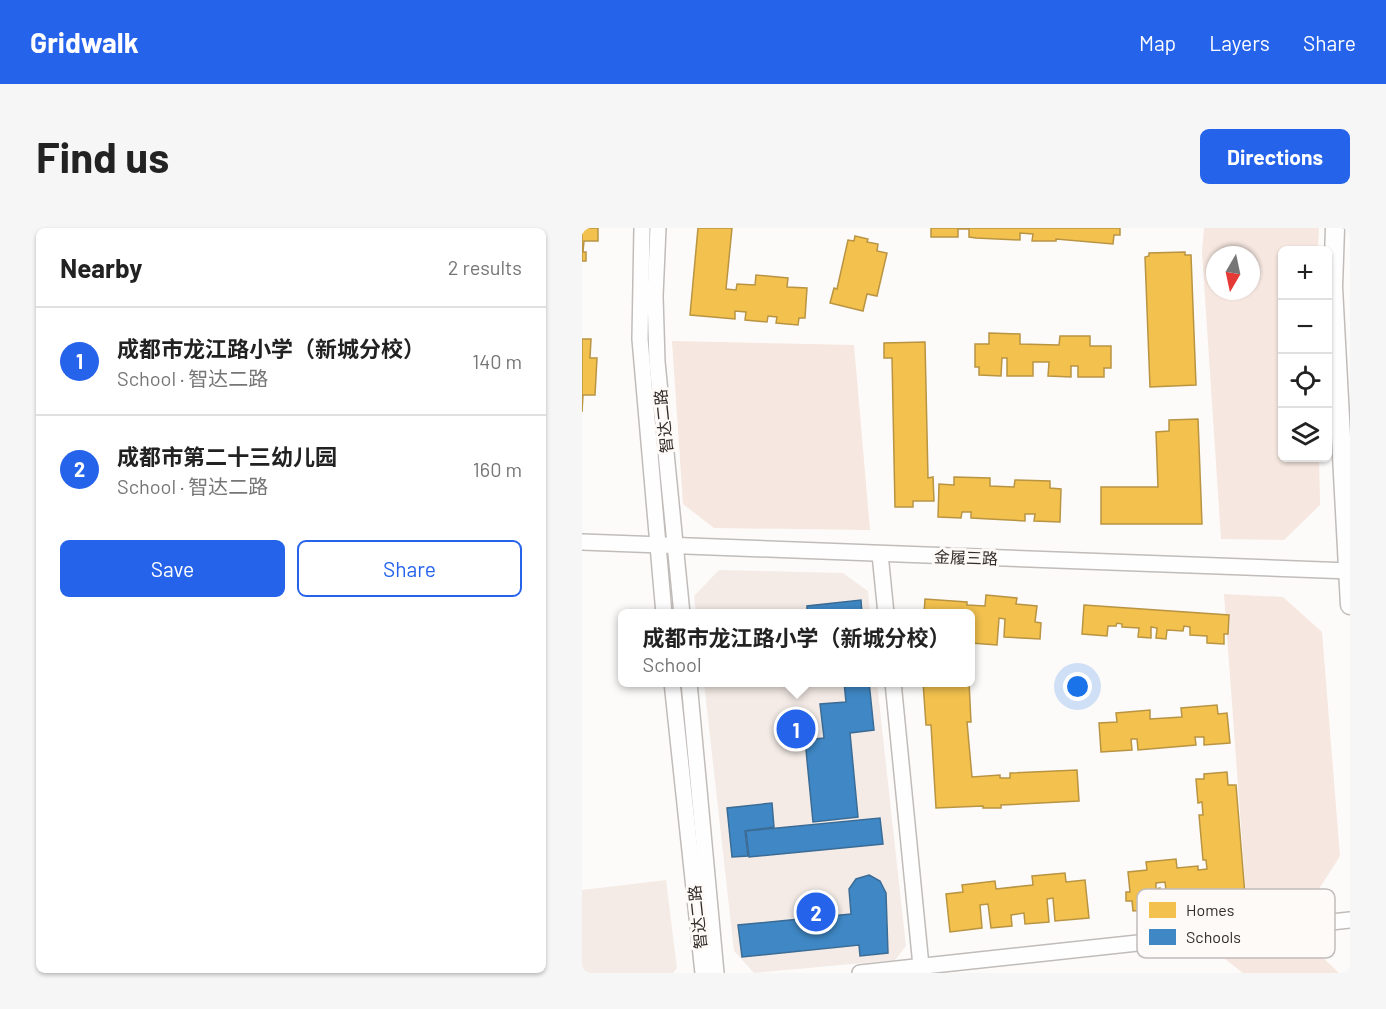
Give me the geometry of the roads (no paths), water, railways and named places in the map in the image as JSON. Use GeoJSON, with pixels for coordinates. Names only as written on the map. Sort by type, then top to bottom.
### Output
{"type":"FeatureCollection","features":[{"type":"Feature","properties":{"kind":"main road"},"geometry":{"type":"LineString","coordinates":[[1335,228],[1333,287],[1350,605]]}},
{"type":"Feature","properties":{"kind":"street","name":"智达二路"},"geometry":{"type":"LineString","coordinates":[[642,228],[640,339],[663,609]]}},
{"type":"Feature","properties":{"kind":"street","name":"智达二路"},"geometry":{"type":"LineString","coordinates":[[658,228],[655,296],[657,362],[682,609]]}},
{"type":"Feature","properties":{"kind":"street","name":"金履三路"},"geometry":{"type":"LineString","coordinates":[[582,542],[1349,571]]}},
{"type":"Feature","properties":{"kind":"street"},"geometry":{"type":"LineString","coordinates":[[880,554],[886,609]]}},
{"type":"Feature","properties":{"kind":"street","name":"智达二路"},"geometry":{"type":"LineString","coordinates":[[673,687],[703,973]]}},
{"type":"Feature","properties":{"kind":"street","name":"智达二路"},"geometry":{"type":"LineString","coordinates":[[689,687],[716,973]]}},
{"type":"Feature","properties":{"kind":"street"},"geometry":{"type":"LineString","coordinates":[[893,687],[921,966]]}},
{"type":"Feature","properties":{"kind":"street"},"geometry":{"type":"LineString","coordinates":[[1335,923],[1350,921]]}},
{"type":"Feature","properties":{"kind":"street"},"geometry":{"type":"LineString","coordinates":[[860,973],[1137,943]]}},
{"type":"Feature","properties":{"kind":"place","name":"成都市龙江路小学（新城分校）"},"geometry":{"type":"Point","coordinates":[796,729]}},
{"type":"Feature","properties":{"kind":"place","name":"成都市第二十三幼儿园"},"geometry":{"type":"Point","coordinates":[816,912]}}]}
